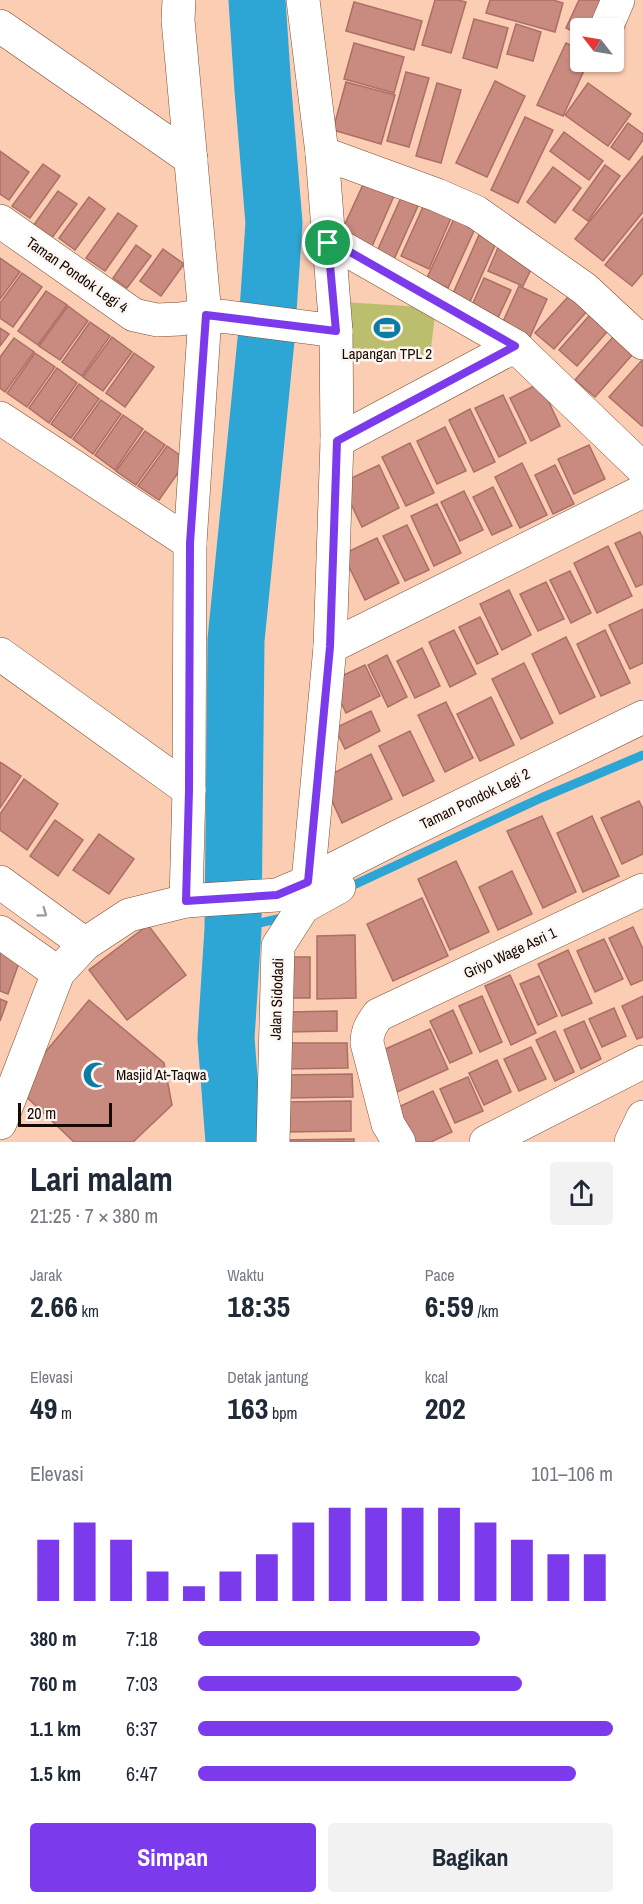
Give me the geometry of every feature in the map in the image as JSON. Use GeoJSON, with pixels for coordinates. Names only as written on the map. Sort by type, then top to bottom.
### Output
{"type":"FeatureCollection","features":[{"type":"Feature","properties":{"kind":"street"},"geometry":{"type":"LineString","coordinates":[[179,0],[178,20],[191,159],[217,316],[190,543],[189,790],[194,901]]}},
{"type":"Feature","properties":{"kind":"street"},"geometry":{"type":"LineString","coordinates":[[0,1123],[58,973],[85,944],[129,915],[194,901],[296,895],[330,647],[337,441],[324,330],[328,243],[322,153],[303,0]]}},
{"type":"Feature","properties":{"kind":"street"},"geometry":{"type":"LineString","coordinates":[[610,18],[618,0]]}},
{"type":"Feature","properties":{"kind":"street"},"geometry":{"type":"LineString","coordinates":[[0,26],[191,159]]}},
{"type":"Feature","properties":{"kind":"street"},"geometry":{"type":"LineString","coordinates":[[322,153],[437,195],[476,212],[585,289],[643,343]]}},
{"type":"Feature","properties":{"kind":"street","name":"Taman Pondok Legi 4"},"geometry":{"type":"LineString","coordinates":[[0,221],[134,315],[157,320],[217,316],[324,330]]}},
{"type":"Feature","properties":{"kind":"street"},"geometry":{"type":"LineString","coordinates":[[328,243],[343,248],[515,346],[643,469]]}},
{"type":"Feature","properties":{"kind":"street"},"geometry":{"type":"LineString","coordinates":[[337,441],[515,346]]}},
{"type":"Feature","properties":{"kind":"street"},"geometry":{"type":"LineString","coordinates":[[0,418],[190,543]]}},
{"type":"Feature","properties":{"kind":"street"},"geometry":{"type":"LineString","coordinates":[[330,647],[643,491]]}},
{"type":"Feature","properties":{"kind":"street"},"geometry":{"type":"LineString","coordinates":[[0,654],[189,790]]}},
{"type":"Feature","properties":{"kind":"street","name":"Taman Pondok Legi 2"},"geometry":{"type":"LineString","coordinates":[[393,839],[643,717]]}},
{"type":"Feature","properties":{"kind":"street","name":"Jalan Sidodadi"},"geometry":{"type":"LineString","coordinates":[[273,1142],[278,946],[296,895],[330,891],[363,875],[393,839]]}},
{"type":"Feature","properties":{"kind":"street"},"geometry":{"type":"LineString","coordinates":[[0,882],[85,944]]}},
{"type":"Feature","properties":{"kind":"street","name":"Griyo Wage Asri 1"},"geometry":{"type":"LineString","coordinates":[[399,1142],[388,1124],[367,1043],[370,1025],[378,1015],[643,890]]}},
{"type":"Feature","properties":{"kind":"street"},"geometry":{"type":"LineString","coordinates":[[0,932],[58,973]]}},
{"type":"Feature","properties":{"kind":"street"},"geometry":{"type":"LineString","coordinates":[[486,1142],[643,1062]]}},
{"type":"Feature","properties":{"kind":"street"},"geometry":{"type":"LineString","coordinates":[[631,1142],[643,1117]]}},
{"type":"Feature","properties":{"kind":"green space","name":"Lapangan TPL 2"},"geometry":{"type":"Polygon","coordinates":[[[344,302],[436,308],[430,355],[339,347],[344,302]]]}},
{"type":"Feature","properties":{"kind":"building"},"geometry":{"type":"Polygon","coordinates":[[[435,0],[466,2],[451,53],[422,45],[435,0]]]}},
{"type":"Feature","properties":{"kind":"building"},"geometry":{"type":"Polygon","coordinates":[[[490,0],[553,0],[563,3],[555,32],[486,13],[490,0]]]}},
{"type":"Feature","properties":{"kind":"building"},"geometry":{"type":"Polygon","coordinates":[[[579,0],[615,0],[606,18],[571,18],[579,0]]]}},
{"type":"Feature","properties":{"kind":"building"},"geometry":{"type":"Polygon","coordinates":[[[354,2],[422,21],[414,50],[346,31],[354,2]]]}},
{"type":"Feature","properties":{"kind":"building"},"geometry":{"type":"Polygon","coordinates":[[[474,19],[508,28],[497,68],[463,58],[474,19]]]}},
{"type":"Feature","properties":{"kind":"building"},"geometry":{"type":"Polygon","coordinates":[[[516,24],[541,32],[533,61],[507,54],[516,24]]]}},
{"type":"Feature","properties":{"kind":"building"},"geometry":{"type":"Polygon","coordinates":[[[354,43],[404,57],[394,93],[344,79],[354,43]]]}},
{"type":"Feature","properties":{"kind":"building"},"geometry":{"type":"Polygon","coordinates":[[[566,43],[570,45],[570,72],[583,72],[563,116],[537,105],[566,43]]]}},
{"type":"Feature","properties":{"kind":"building"},"geometry":{"type":"Polygon","coordinates":[[[406,72],[429,78],[409,147],[387,141],[406,72]]]}},
{"type":"Feature","properties":{"kind":"building"},"geometry":{"type":"Polygon","coordinates":[[[495,81],[525,96],[487,177],[456,163],[495,81]]]}},
{"type":"Feature","properties":{"kind":"building"},"geometry":{"type":"Polygon","coordinates":[[[346,82],[395,95],[381,144],[333,130],[346,82]]]}},
{"type":"Feature","properties":{"kind":"building"},"geometry":{"type":"Polygon","coordinates":[[[437,83],[461,90],[441,163],[416,156],[437,83]]]}},
{"type":"Feature","properties":{"kind":"building"},"geometry":{"type":"Polygon","coordinates":[[[588,83],[631,114],[608,146],[565,115],[588,83]]]}},
{"type":"Feature","properties":{"kind":"building"},"geometry":{"type":"Polygon","coordinates":[[[525,117],[553,130],[518,203],[491,190],[525,117]]]}},
{"type":"Feature","properties":{"kind":"building"},"geometry":{"type":"Polygon","coordinates":[[[628,123],[643,134],[643,140],[629,160],[611,147],[628,123]]]}},
{"type":"Feature","properties":{"kind":"building"},"geometry":{"type":"Polygon","coordinates":[[[564,132],[603,161],[589,180],[550,151],[564,132]]]}},
{"type":"Feature","properties":{"kind":"building"},"geometry":{"type":"Polygon","coordinates":[[[0,151],[29,172],[9,200],[0,194],[0,151]]]}},
{"type":"Feature","properties":{"kind":"building"},"geometry":{"type":"Polygon","coordinates":[[[643,156],[643,212],[603,261],[575,239],[643,156]]]}},
{"type":"Feature","properties":{"kind":"building"},"geometry":{"type":"Polygon","coordinates":[[[43,164],[60,176],[30,218],[12,206],[43,164]]]}},
{"type":"Feature","properties":{"kind":"building"},"geometry":{"type":"Polygon","coordinates":[[[605,165],[620,176],[588,221],[573,210],[605,165]]]}},
{"type":"Feature","properties":{"kind":"building"},"geometry":{"type":"Polygon","coordinates":[[[553,167],[581,188],[555,223],[527,202],[553,167]]]}},
{"type":"Feature","properties":{"kind":"building"},"geometry":{"type":"Polygon","coordinates":[[[367,176],[397,189],[370,251],[339,237],[367,176]]]}},
{"type":"Feature","properties":{"kind":"building"},"geometry":{"type":"Polygon","coordinates":[[[58,191],[77,204],[51,239],[33,226],[58,191]]]}},
{"type":"Feature","properties":{"kind":"building"},"geometry":{"type":"Polygon","coordinates":[[[404,191],[421,199],[391,266],[374,258],[404,191]]]}},
{"type":"Feature","properties":{"kind":"building"},"geometry":{"type":"Polygon","coordinates":[[[89,197],[105,209],[75,250],[59,238],[89,197]]]}},
{"type":"Feature","properties":{"kind":"building"},"geometry":{"type":"Polygon","coordinates":[[[427,198],[454,211],[429,269],[401,256],[427,198]]]}},
{"type":"Feature","properties":{"kind":"building"},"geometry":{"type":"Polygon","coordinates":[[[457,212],[478,222],[448,288],[427,278],[457,212]]]}},
{"type":"Feature","properties":{"kind":"building"},"geometry":{"type":"Polygon","coordinates":[[[118,213],[137,226],[105,271],[86,258],[118,213]]]}},
{"type":"Feature","properties":{"kind":"building"},"geometry":{"type":"Polygon","coordinates":[[[643,218],[643,273],[632,286],[605,265],[643,218]]]}},
{"type":"Feature","properties":{"kind":"building"},"geometry":{"type":"Polygon","coordinates":[[[479,235],[496,243],[468,306],[451,298],[479,235]]]}},
{"type":"Feature","properties":{"kind":"building"},"geometry":{"type":"Polygon","coordinates":[[[500,243],[536,259],[523,286],[488,271],[500,243]]]}},
{"type":"Feature","properties":{"kind":"building"},"geometry":{"type":"Polygon","coordinates":[[[136,245],[151,256],[127,288],[113,278],[136,245]]]}},
{"type":"Feature","properties":{"kind":"building"},"geometry":{"type":"Polygon","coordinates":[[[163,249],[184,264],[161,296],[140,281],[163,249]]]}},
{"type":"Feature","properties":{"kind":"building"},"geometry":{"type":"Polygon","coordinates":[[[0,258],[20,272],[0,299],[0,258]]]}},
{"type":"Feature","properties":{"kind":"building"},"geometry":{"type":"Polygon","coordinates":[[[22,273],[42,287],[13,327],[0,318],[0,303],[22,273]]]}},
{"type":"Feature","properties":{"kind":"building"},"geometry":{"type":"Polygon","coordinates":[[[484,278],[511,290],[495,324],[469,312],[484,278]]]}},
{"type":"Feature","properties":{"kind":"building"},"geometry":{"type":"Polygon","coordinates":[[[519,286],[547,299],[529,339],[501,326],[519,286]]]}},
{"type":"Feature","properties":{"kind":"building"},"geometry":{"type":"Polygon","coordinates":[[[577,287],[594,303],[554,349],[535,333],[577,287]]]}},
{"type":"Feature","properties":{"kind":"building"},"geometry":{"type":"Polygon","coordinates":[[[46,291],[67,305],[38,345],[18,331],[46,291]]]}},
{"type":"Feature","properties":{"kind":"building"},"geometry":{"type":"Polygon","coordinates":[[[68,306],[88,321],[60,360],[39,346],[68,306]]]}},
{"type":"Feature","properties":{"kind":"building"},"geometry":{"type":"Polygon","coordinates":[[[595,309],[613,325],[577,366],[559,350],[595,309]]]}},
{"type":"Feature","properties":{"kind":"building"},"geometry":{"type":"Polygon","coordinates":[[[90,322],[110,336],[82,376],[62,362],[90,322]]]}},
{"type":"Feature","properties":{"kind":"building"},"geometry":{"type":"Polygon","coordinates":[[[0,328],[9,334],[0,346],[0,328]]]}},
{"type":"Feature","properties":{"kind":"building"},"geometry":{"type":"Polygon","coordinates":[[[620,329],[640,346],[595,397],[575,380],[620,329]]]}},
{"type":"Feature","properties":{"kind":"building"},"geometry":{"type":"Polygon","coordinates":[[[112,337],[132,352],[103,391],[83,377],[112,337]]]}},
{"type":"Feature","properties":{"kind":"building"},"geometry":{"type":"Polygon","coordinates":[[[14,338],[34,352],[5,392],[0,388],[0,357],[14,338]]]}},
{"type":"Feature","properties":{"kind":"building"},"geometry":{"type":"Polygon","coordinates":[[[35,353],[55,367],[27,407],[7,393],[35,353]]]}},
{"type":"Feature","properties":{"kind":"building"},"geometry":{"type":"Polygon","coordinates":[[[134,353],[154,367],[125,407],[106,393],[134,353]]]}},
{"type":"Feature","properties":{"kind":"building"},"geometry":{"type":"Polygon","coordinates":[[[643,359],[643,425],[642,426],[609,397],[643,359]]]}},
{"type":"Feature","properties":{"kind":"building"},"geometry":{"type":"Polygon","coordinates":[[[57,368],[77,383],[49,423],[29,408],[57,368]]]}},
{"type":"Feature","properties":{"kind":"building"},"geometry":{"type":"Polygon","coordinates":[[[540,383],[560,426],[531,441],[510,398],[540,383]]]}},
{"type":"Feature","properties":{"kind":"building"},"geometry":{"type":"Polygon","coordinates":[[[79,384],[99,399],[71,438],[51,424],[79,384]]]}},
{"type":"Feature","properties":{"kind":"building"},"geometry":{"type":"Polygon","coordinates":[[[503,395],[526,443],[499,457],[475,408],[503,395]]]}},
{"type":"Feature","properties":{"kind":"building"},"geometry":{"type":"Polygon","coordinates":[[[101,400],[121,414],[93,454],[73,439],[101,400]]]}},
{"type":"Feature","properties":{"kind":"building"},"geometry":{"type":"Polygon","coordinates":[[[470,409],[495,462],[474,472],[449,420],[470,409]]]}},
{"type":"Feature","properties":{"kind":"building"},"geometry":{"type":"Polygon","coordinates":[[[123,415],[143,429],[115,470],[95,455],[123,415]]]}},
{"type":"Feature","properties":{"kind":"building"},"geometry":{"type":"Polygon","coordinates":[[[445,427],[466,471],[437,484],[417,441],[445,427]]]}},
{"type":"Feature","properties":{"kind":"building"},"geometry":{"type":"Polygon","coordinates":[[[145,431],[165,445],[136,485],[116,471],[145,431]]]}},
{"type":"Feature","properties":{"kind":"building"},"geometry":{"type":"Polygon","coordinates":[[[410,443],[434,493],[406,506],[382,457],[410,443]]]}},
{"type":"Feature","properties":{"kind":"building"},"geometry":{"type":"Polygon","coordinates":[[[589,445],[605,479],[574,494],[558,459],[589,445]]]}},
{"type":"Feature","properties":{"kind":"building"},"geometry":{"type":"Polygon","coordinates":[[[167,446],[187,460],[159,500],[138,486],[167,446]]]}},
{"type":"Feature","properties":{"kind":"building"},"geometry":{"type":"Polygon","coordinates":[[[522,463],[547,515],[520,528],[495,477],[522,463]]]}},
{"type":"Feature","properties":{"kind":"building"},"geometry":{"type":"Polygon","coordinates":[[[379,465],[399,508],[362,527],[341,483],[379,465]]]}},
{"type":"Feature","properties":{"kind":"building"},"geometry":{"type":"Polygon","coordinates":[[[555,465],[574,504],[553,514],[535,475],[555,465]]]}},
{"type":"Feature","properties":{"kind":"building"},"geometry":{"type":"Polygon","coordinates":[[[493,487],[512,526],[492,535],[473,497],[493,487]]]}},
{"type":"Feature","properties":{"kind":"building"},"geometry":{"type":"Polygon","coordinates":[[[464,491],[483,530],[460,541],[441,502],[464,491]]]}},
{"type":"Feature","properties":{"kind":"building"},"geometry":{"type":"Polygon","coordinates":[[[437,504],[461,553],[434,566],[411,516],[437,504]]]}},
{"type":"Feature","properties":{"kind":"building"},"geometry":{"type":"Polygon","coordinates":[[[407,525],[429,570],[405,581],[383,536],[407,525]]]}},
{"type":"Feature","properties":{"kind":"building"},"geometry":{"type":"Polygon","coordinates":[[[640,532],[643,538],[643,584],[636,587],[615,543],[640,532]]]}},
{"type":"Feature","properties":{"kind":"building"},"geometry":{"type":"Polygon","coordinates":[[[377,538],[399,583],[365,600],[343,554],[377,538]]]}},
{"type":"Feature","properties":{"kind":"building"},"geometry":{"type":"Polygon","coordinates":[[[608,546],[632,596],[597,613],[574,563],[608,546]]]}},
{"type":"Feature","properties":{"kind":"building"},"geometry":{"type":"Polygon","coordinates":[[[570,571],[591,613],[571,623],[550,580],[570,571]]]}},
{"type":"Feature","properties":{"kind":"building"},"geometry":{"type":"Polygon","coordinates":[[[546,582],[564,619],[538,631],[520,594],[546,582]]]}},
{"type":"Feature","properties":{"kind":"building"},"geometry":{"type":"Polygon","coordinates":[[[509,590],[531,635],[502,650],[480,604],[509,590]]]}},
{"type":"Feature","properties":{"kind":"building"},"geometry":{"type":"Polygon","coordinates":[[[643,609],[643,663],[630,669],[609,625],[643,609]]]}},
{"type":"Feature","properties":{"kind":"building"},"geometry":{"type":"Polygon","coordinates":[[[480,617],[498,654],[477,664],[459,627],[480,617]]]}},
{"type":"Feature","properties":{"kind":"building"},"geometry":{"type":"Polygon","coordinates":[[[454,630],[476,674],[450,687],[429,642],[454,630]]]}},
{"type":"Feature","properties":{"kind":"building"},"geometry":{"type":"Polygon","coordinates":[[[605,630],[630,683],[601,696],[577,644],[605,630]]]}},
{"type":"Feature","properties":{"kind":"building"},"geometry":{"type":"Polygon","coordinates":[[[566,637],[595,697],[560,714],[532,654],[566,637]]]}},
{"type":"Feature","properties":{"kind":"building"},"geometry":{"type":"Polygon","coordinates":[[[422,648],[440,686],[415,698],[397,661],[422,648]]]}},
{"type":"Feature","properties":{"kind":"building"},"geometry":{"type":"Polygon","coordinates":[[[387,655],[407,697],[388,707],[368,665],[387,655]]]}},
{"type":"Feature","properties":{"kind":"building"},"geometry":{"type":"Polygon","coordinates":[[[524,663],[553,723],[521,739],[492,679],[524,663]]]}},
{"type":"Feature","properties":{"kind":"building"},"geometry":{"type":"Polygon","coordinates":[[[365,665],[380,696],[346,713],[331,681],[365,665]]]}},
{"type":"Feature","properties":{"kind":"building"},"geometry":{"type":"Polygon","coordinates":[[[491,697],[514,745],[480,761],[457,714],[491,697]]]}},
{"type":"Feature","properties":{"kind":"building"},"geometry":{"type":"Polygon","coordinates":[[[446,702],[473,758],[445,772],[418,715],[446,702]]]}},
{"type":"Feature","properties":{"kind":"building"},"geometry":{"type":"Polygon","coordinates":[[[371,711],[380,731],[345,749],[335,728],[371,711]]]}},
{"type":"Feature","properties":{"kind":"building"},"geometry":{"type":"Polygon","coordinates":[[[410,731],[434,781],[403,796],[379,746],[410,731]]]}},
{"type":"Feature","properties":{"kind":"building"},"geometry":{"type":"Polygon","coordinates":[[[371,754],[392,799],[342,823],[322,779],[371,754]]]}},
{"type":"Feature","properties":{"kind":"building"},"geometry":{"type":"Polygon","coordinates":[[[0,762],[21,776],[0,808],[0,762]]]}},
{"type":"Feature","properties":{"kind":"building"},"geometry":{"type":"Polygon","coordinates":[[[24,779],[58,804],[27,850],[0,830],[0,814],[24,779]]]}},
{"type":"Feature","properties":{"kind":"building"},"geometry":{"type":"Polygon","coordinates":[[[639,801],[643,809],[643,854],[622,864],[601,818],[639,801]]]}},
{"type":"Feature","properties":{"kind":"building"},"geometry":{"type":"Polygon","coordinates":[[[542,816],[576,892],[543,908],[507,831],[542,816]]]}},
{"type":"Feature","properties":{"kind":"building"},"geometry":{"type":"Polygon","coordinates":[[[592,816],[619,876],[583,892],[557,833],[592,816]]]}},
{"type":"Feature","properties":{"kind":"building"},"geometry":{"type":"Polygon","coordinates":[[[55,820],[83,840],[58,876],[30,856],[55,820]]]}},
{"type":"Feature","properties":{"kind":"building"},"geometry":{"type":"Polygon","coordinates":[[[99,834],[134,859],[109,894],[73,870],[99,834]]]}},
{"type":"Feature","properties":{"kind":"building"},"geometry":{"type":"Polygon","coordinates":[[[456,861],[489,932],[450,950],[418,879],[456,861]]]}},
{"type":"Feature","properties":{"kind":"building"},"geometry":{"type":"Polygon","coordinates":[[[512,871],[532,914],[498,930],[479,887],[512,871]]]}},
{"type":"Feature","properties":{"kind":"building"},"geometry":{"type":"Polygon","coordinates":[[[422,898],[448,956],[393,981],[367,924],[422,898]]]}},
{"type":"Feature","properties":{"kind":"building"},"geometry":{"type":"Polygon","coordinates":[[[148,925],[186,975],[127,1020],[89,970],[148,925]]]}},
{"type":"Feature","properties":{"kind":"building"},"geometry":{"type":"Polygon","coordinates":[[[633,927],[643,949],[643,980],[631,985],[609,938],[633,927]]]}},
{"type":"Feature","properties":{"kind":"building"},"geometry":{"type":"Polygon","coordinates":[[[355,935],[356,998],[317,999],[317,936],[355,935]]]}},
{"type":"Feature","properties":{"kind":"building"},"geometry":{"type":"Polygon","coordinates":[[[604,939],[623,979],[595,992],[577,951],[604,939]]]}},
{"type":"Feature","properties":{"kind":"building"},"geometry":{"type":"Polygon","coordinates":[[[0,950],[21,957],[8,994],[0,991],[0,950]]]}},
{"type":"Feature","properties":{"kind":"building"},"geometry":{"type":"Polygon","coordinates":[[[568,950],[592,1003],[562,1016],[538,964],[568,950]]]}},
{"type":"Feature","properties":{"kind":"building"},"geometry":{"type":"Polygon","coordinates":[[[279,957],[310,957],[310,998],[280,998],[279,957]]]}},
{"type":"Feature","properties":{"kind":"building"},"geometry":{"type":"Polygon","coordinates":[[[510,975],[536,1033],[511,1045],[485,986],[510,975]]]}},
{"type":"Feature","properties":{"kind":"building"},"geometry":{"type":"Polygon","coordinates":[[[539,976],[557,1016],[538,1025],[520,984],[539,976]]]}},
{"type":"Feature","properties":{"kind":"building"},"geometry":{"type":"Polygon","coordinates":[[[482,996],[502,1042],[480,1052],[459,1006],[482,996]]]}},
{"type":"Feature","properties":{"kind":"building"},"geometry":{"type":"Polygon","coordinates":[[[643,996],[643,1037],[637,1039],[622,1006],[643,996]]]}},
{"type":"Feature","properties":{"kind":"building"},"geometry":{"type":"Polygon","coordinates":[[[0,999],[7,1002],[0,1021],[0,999]]]}},
{"type":"Feature","properties":{"kind":"building","name":"Masjid At-Taqwa"},"geometry":{"type":"Polygon","coordinates":[[[89,1000],[164,1063],[172,1105],[133,1142],[74,1142],[16,1087],[89,1000]]]}},
{"type":"Feature","properties":{"kind":"building"},"geometry":{"type":"Polygon","coordinates":[[[614,1008],[626,1036],[602,1047],[589,1019],[614,1008]]]}},
{"type":"Feature","properties":{"kind":"building"},"geometry":{"type":"Polygon","coordinates":[[[453,1010],[472,1053],[450,1063],[430,1021],[453,1010]]]}},
{"type":"Feature","properties":{"kind":"building"},"geometry":{"type":"Polygon","coordinates":[[[337,1011],[337,1031],[287,1032],[287,1012],[337,1011]]]}},
{"type":"Feature","properties":{"kind":"building"},"geometry":{"type":"Polygon","coordinates":[[[584,1021],[601,1059],[581,1069],[564,1030],[584,1021]]]}},
{"type":"Feature","properties":{"kind":"building"},"geometry":{"type":"Polygon","coordinates":[[[430,1029],[448,1069],[397,1092],[379,1052],[430,1029]]]}},
{"type":"Feature","properties":{"kind":"building"},"geometry":{"type":"Polygon","coordinates":[[[555,1031],[574,1072],[555,1081],[536,1040],[555,1031]]]}},
{"type":"Feature","properties":{"kind":"building"},"geometry":{"type":"Polygon","coordinates":[[[285,1043],[347,1043],[348,1068],[285,1069],[285,1043]]]}},
{"type":"Feature","properties":{"kind":"building"},"geometry":{"type":"Polygon","coordinates":[[[531,1047],[546,1079],[519,1091],[504,1059],[531,1047]]]}},
{"type":"Feature","properties":{"kind":"building"},"geometry":{"type":"Polygon","coordinates":[[[497,1060],[511,1092],[484,1105],[469,1073],[497,1060]]]}},
{"type":"Feature","properties":{"kind":"building"},"geometry":{"type":"Polygon","coordinates":[[[352,1074],[353,1097],[282,1098],[282,1075],[352,1074]]]}},
{"type":"Feature","properties":{"kind":"building"},"geometry":{"type":"Polygon","coordinates":[[[468,1077],[483,1111],[455,1123],[440,1089],[468,1077]]]}},
{"type":"Feature","properties":{"kind":"building"},"geometry":{"type":"Polygon","coordinates":[[[433,1091],[452,1132],[431,1142],[409,1142],[394,1109],[433,1091]]]}},
{"type":"Feature","properties":{"kind":"building"},"geometry":{"type":"Polygon","coordinates":[[[351,1101],[351,1131],[284,1132],[284,1102],[351,1101]]]}},
{"type":"Feature","properties":{"kind":"building"},"geometry":{"type":"Polygon","coordinates":[[[354,1139],[354,1142],[276,1142],[276,1140],[354,1139]]]}},
{"type":"Feature","properties":{"kind":"waterway"},"geometry":{"type":"LineString","coordinates":[[234,1142],[226,1038],[233,929],[236,640],[266,340],[274,223],[257,0]]}},
{"type":"Feature","properties":{"kind":"waterway"},"geometry":{"type":"LineString","coordinates":[[345,889],[541,798],[643,755]]}},
{"type":"Feature","properties":{"kind":"waterway"},"geometry":{"type":"LineString","coordinates":[[233,929],[286,917]]}},
{"type":"Feature","properties":{"kind":"place","name":"Lapangan TPL 2"},"geometry":{"type":"Point","coordinates":[387,328]}},
{"type":"Feature","properties":{"kind":"place","name":"Masjid At-Taqwa"},"geometry":{"type":"Point","coordinates":[96,1075]}},
{"type":"Feature","properties":{"kind":"route"},"geometry":{"type":"LineString","coordinates":[[328,243],[343,248],[515,346],[337,441],[330,647],[308,882],[277,895],[186,901],[190,543],[206,315],[336,331],[328,243]]}}]}
